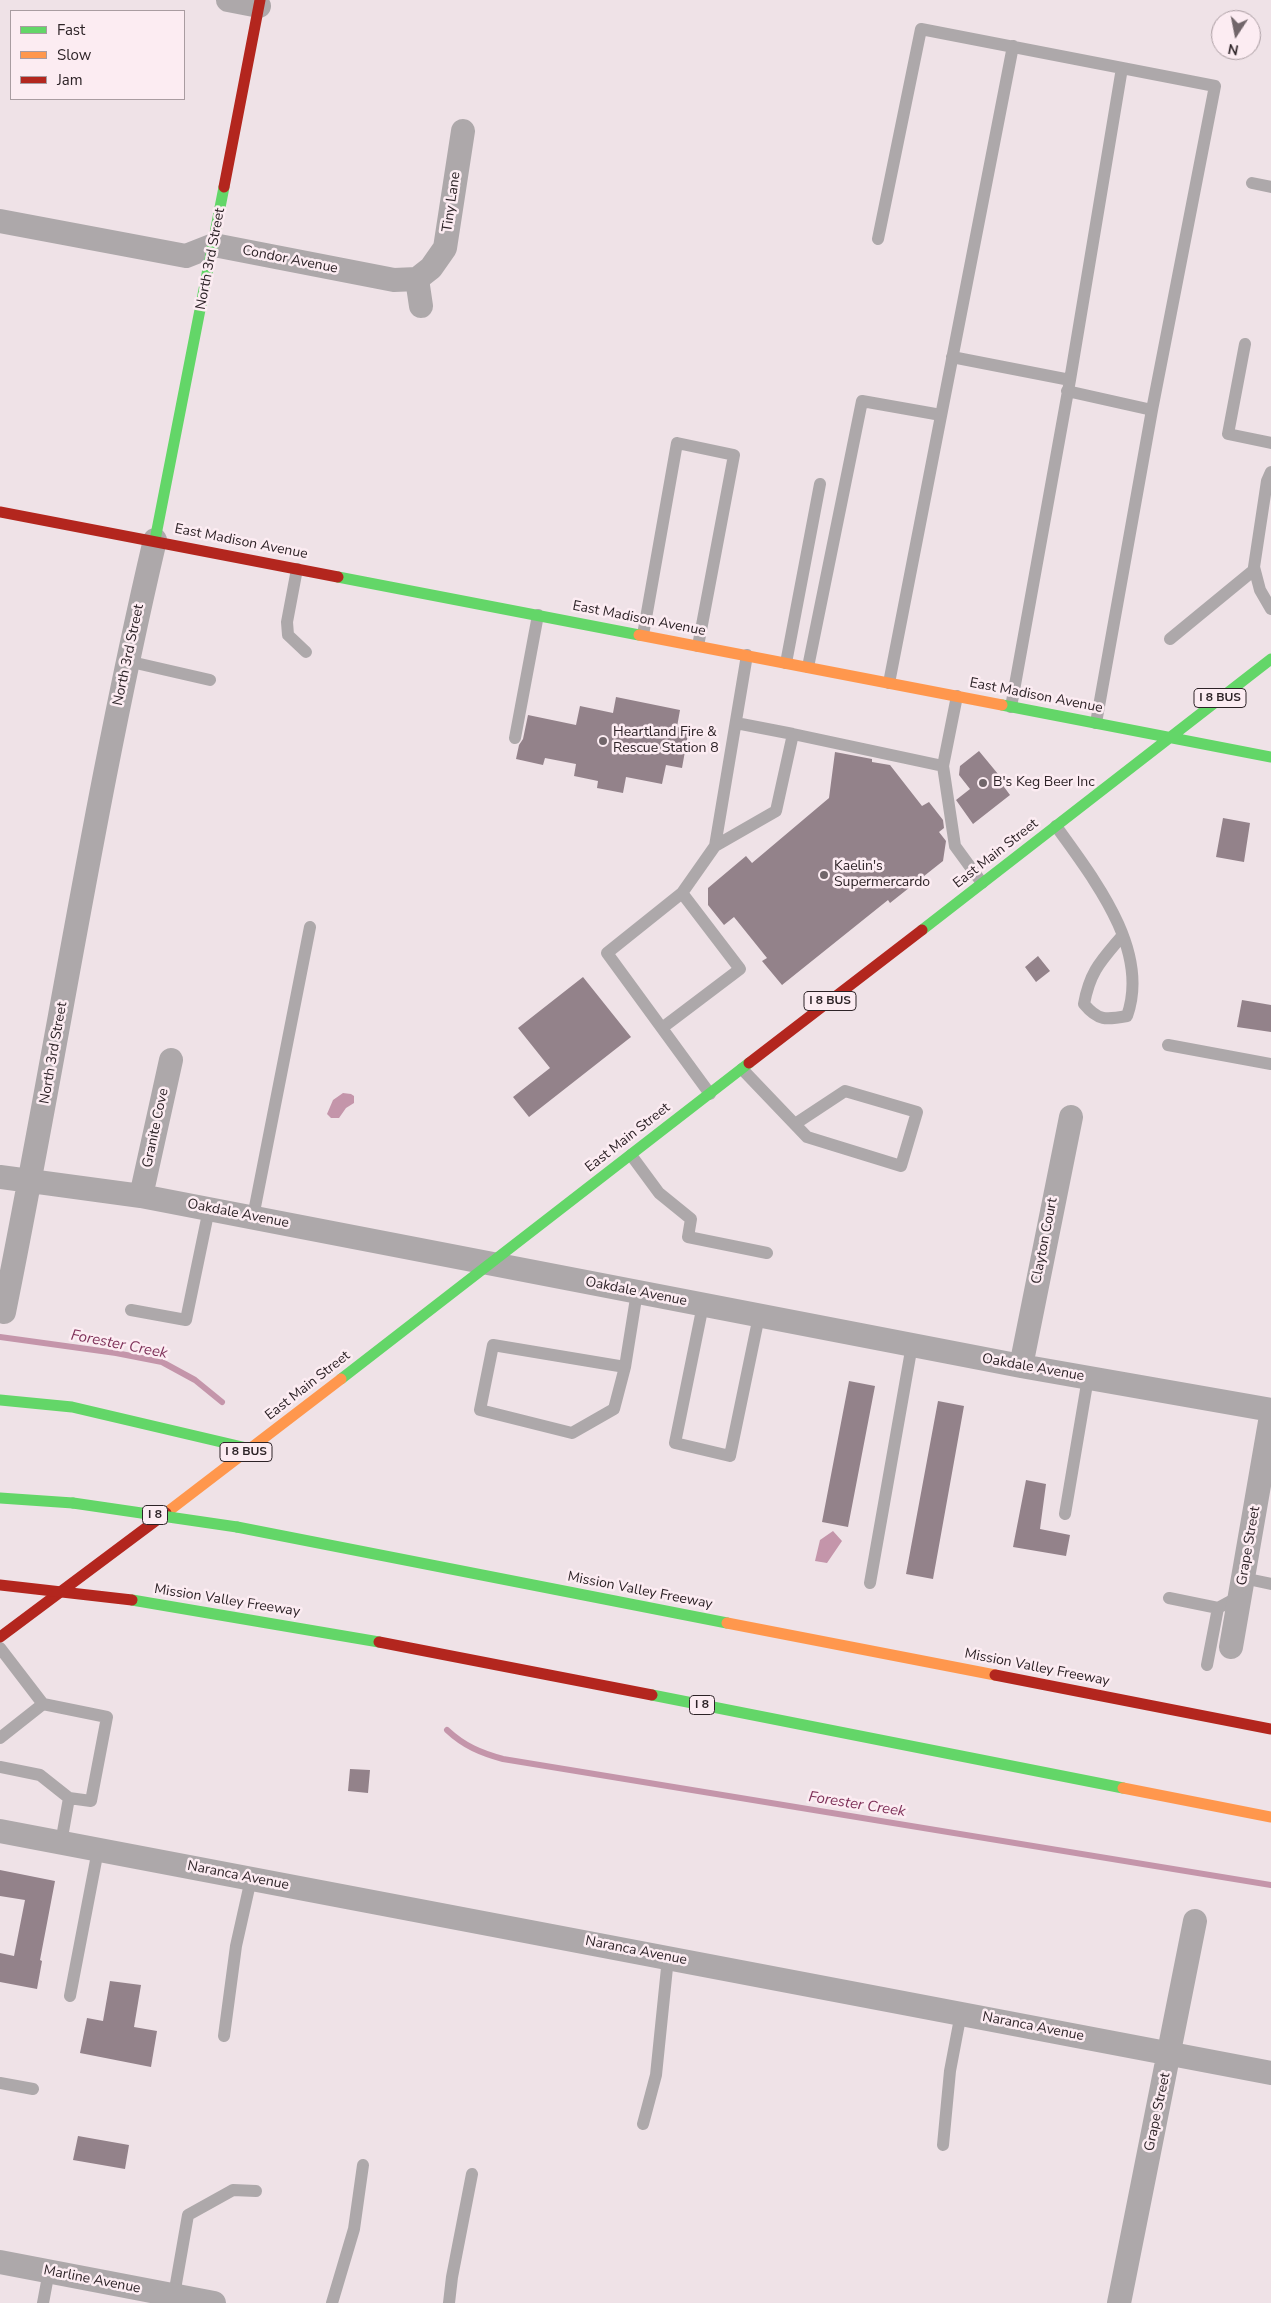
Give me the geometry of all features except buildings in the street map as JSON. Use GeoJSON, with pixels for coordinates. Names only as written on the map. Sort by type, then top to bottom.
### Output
{"type":"FeatureCollection","features":[{"type":"Feature","properties":{"kind":"main road","name":"North 3rd Street"},"geometry":{"type":"LineString","coordinates":[[155,540],[260,3]]}},
{"type":"Feature","properties":{"kind":"main road","name":"East Madison Avenue"},"geometry":{"type":"LineString","coordinates":[[0,512],[155,540],[1271,758]]}},
{"type":"Feature","properties":{"kind":"main road","name":"East Main Street"},"geometry":{"type":"LineString","coordinates":[[0,1637],[252,1448],[1271,659]]}},
{"type":"Feature","properties":{"kind":"main road"},"geometry":{"type":"LineString","coordinates":[[0,1400],[72,1407],[252,1448]]}},
{"type":"Feature","properties":{"kind":"main road","name":"Mission Valley Freeway"},"geometry":{"type":"LineString","coordinates":[[0,1498],[73,1503],[237,1527],[1271,1729]]}},
{"type":"Feature","properties":{"kind":"main road","name":"Mission Valley Freeway"},"geometry":{"type":"LineString","coordinates":[[0,1585],[132,1600],[382,1642],[1271,1817]]}},
{"type":"Feature","properties":{"kind":"street"},"geometry":{"type":"LineString","coordinates":[[228,0],[260,3]]}},
{"type":"Feature","properties":{"kind":"street","name":"Tiny Lane"},"geometry":{"type":"LineString","coordinates":[[424,274],[445,248],[463,131]]}},
{"type":"Feature","properties":{"kind":"street"},"geometry":{"type":"LineString","coordinates":[[0,221],[186,256],[214,245]]}},
{"type":"Feature","properties":{"kind":"street","name":"Condor Avenue"},"geometry":{"type":"LineString","coordinates":[[214,245],[394,280],[424,274]]}},
{"type":"Feature","properties":{"kind":"street"},"geometry":{"type":"LineString","coordinates":[[421,306],[424,274]]}},
{"type":"Feature","properties":{"kind":"street","name":"North 3rd Street"},"geometry":{"type":"LineString","coordinates":[[4,1312],[31,1181],[127,661],[155,540]]}},
{"type":"Feature","properties":{"kind":"street","name":"Granite Cove"},"geometry":{"type":"LineString","coordinates":[[142,1196],[170,1060]]}},
{"type":"Feature","properties":{"kind":"street","name":"Clayton Court"},"geometry":{"type":"LineString","coordinates":[[1021,1366],[1071,1117]]}},
{"type":"Feature","properties":{"kind":"street","name":"Oakdale Avenue"},"geometry":{"type":"LineString","coordinates":[[0,1176],[142,1196],[1021,1366],[1271,1410]]}},
{"type":"Feature","properties":{"kind":"street","name":"Grape Street"},"geometry":{"type":"LineString","coordinates":[[1231,1647],[1271,1416]]}},
{"type":"Feature","properties":{"kind":"street","name":"Naranca Avenue"},"geometry":{"type":"LineString","coordinates":[[0,1831],[1271,2073]]}},
{"type":"Feature","properties":{"kind":"street","name":"Grape Street"},"geometry":{"type":"LineString","coordinates":[[1119,2303],[1195,1921]]}},
{"type":"Feature","properties":{"kind":"street","name":"Marline Avenue"},"geometry":{"type":"LineString","coordinates":[[0,2262],[214,2303]]}},
{"type":"Feature","properties":{"kind":"lane"},"geometry":{"type":"LineString","coordinates":[[878,239],[921,29],[1215,86],[1152,410],[1096,723]]}},
{"type":"Feature","properties":{"kind":"lane"},"geometry":{"type":"LineString","coordinates":[[889,683],[1013,46]]}},
{"type":"Feature","properties":{"kind":"lane"},"geometry":{"type":"LineString","coordinates":[[1011,707],[1069,386],[1122,68]]}},
{"type":"Feature","properties":{"kind":"lane"},"geometry":{"type":"LineString","coordinates":[[1252,184],[1271,187]]}},
{"type":"Feature","properties":{"kind":"lane"},"geometry":{"type":"LineString","coordinates":[[1246,344],[1228,434],[1271,443]]}},
{"type":"Feature","properties":{"kind":"lane"},"geometry":{"type":"LineString","coordinates":[[952,357],[1069,386],[1152,410]]}},
{"type":"Feature","properties":{"kind":"lane"},"geometry":{"type":"LineString","coordinates":[[808,667],[862,401],[941,415]]}},
{"type":"Feature","properties":{"kind":"lane"},"geometry":{"type":"LineString","coordinates":[[643,635],[677,443],[734,455],[698,646]]}},
{"type":"Feature","properties":{"kind":"lane"},"geometry":{"type":"LineString","coordinates":[[1271,472],[1267,481],[1254,570],[1260,590],[1271,609]]}},
{"type":"Feature","properties":{"kind":"lane"},"geometry":{"type":"LineString","coordinates":[[786,663],[820,484]]}},
{"type":"Feature","properties":{"kind":"lane"},"geometry":{"type":"LineString","coordinates":[[297,569],[287,622],[288,635],[306,652]]}},
{"type":"Feature","properties":{"kind":"lane"},"geometry":{"type":"LineString","coordinates":[[1170,639],[1254,570]]}},
{"type":"Feature","properties":{"kind":"lane"},"geometry":{"type":"LineString","coordinates":[[515,738],[538,615]]}},
{"type":"Feature","properties":{"kind":"lane"},"geometry":{"type":"LineString","coordinates":[[715,846],[747,655]]}},
{"type":"Feature","properties":{"kind":"lane"},"geometry":{"type":"LineString","coordinates":[[127,661],[210,680]]}},
{"type":"Feature","properties":{"kind":"lane"},"geometry":{"type":"LineString","coordinates":[[957,696],[944,766],[955,846],[982,883]]}},
{"type":"Feature","properties":{"kind":"lane"},"geometry":{"type":"LineString","coordinates":[[736,723],[944,766]]}},
{"type":"Feature","properties":{"kind":"lane"},"geometry":{"type":"LineString","coordinates":[[710,1094],[606,953],[682,893],[715,846],[776,811],[793,734]]}},
{"type":"Feature","properties":{"kind":"lane"},"geometry":{"type":"LineString","coordinates":[[1056,826],[1116,917],[1130,961],[1132,1000],[1127,1016],[1111,1019],[1095,1016],[1084,1004],[1087,988],[1097,964],[1122,936]]}},
{"type":"Feature","properties":{"kind":"lane"},"geometry":{"type":"LineString","coordinates":[[662,1028],[740,969],[682,893]]}},
{"type":"Feature","properties":{"kind":"lane"},"geometry":{"type":"LineString","coordinates":[[254,1217],[310,927]]}},
{"type":"Feature","properties":{"kind":"lane"},"geometry":{"type":"LineString","coordinates":[[1168,1045],[1271,1064]]}},
{"type":"Feature","properties":{"kind":"lane"},"geometry":{"type":"LineString","coordinates":[[742,1069],[807,1137],[901,1166],[917,1112],[845,1091],[795,1124]]}},
{"type":"Feature","properties":{"kind":"lane"},"geometry":{"type":"LineString","coordinates":[[631,1155],[659,1193],[672,1206],[691,1219],[688,1237],[767,1252]]}},
{"type":"Feature","properties":{"kind":"lane"},"geometry":{"type":"LineString","coordinates":[[130,1310],[186,1320],[209,1209]]}},
{"type":"Feature","properties":{"kind":"lane"},"geometry":{"type":"LineString","coordinates":[[625,1367],[493,1345],[480,1410],[572,1433],[614,1409],[625,1367],[637,1292]]}},
{"type":"Feature","properties":{"kind":"lane"},"geometry":{"type":"LineString","coordinates":[[702,1305],[675,1443],[730,1456],[759,1316]]}},
{"type":"Feature","properties":{"kind":"lane"},"geometry":{"type":"LineString","coordinates":[[870,1583],[912,1345]]}},
{"type":"Feature","properties":{"kind":"lane"},"geometry":{"type":"LineString","coordinates":[[1065,1514],[1088,1378]]}},
{"type":"Feature","properties":{"kind":"lane"},"geometry":{"type":"LineString","coordinates":[[1207,1665],[1218,1608],[1242,1588],[1271,1584]]}},
{"type":"Feature","properties":{"kind":"lane"},"geometry":{"type":"LineString","coordinates":[[1169,1598],[1218,1608]]}},
{"type":"Feature","properties":{"kind":"lane"},"geometry":{"type":"LineString","coordinates":[[0,1648],[43,1704],[107,1717],[91,1802],[69,1798],[40,1776],[0,1767]]}},
{"type":"Feature","properties":{"kind":"lane"},"geometry":{"type":"LineString","coordinates":[[0,1738],[43,1704]]}},
{"type":"Feature","properties":{"kind":"lane"},"geometry":{"type":"LineString","coordinates":[[61,1843],[69,1798]]}},
{"type":"Feature","properties":{"kind":"lane"},"geometry":{"type":"LineString","coordinates":[[70,1996],[98,1850]]}},
{"type":"Feature","properties":{"kind":"lane"},"geometry":{"type":"LineString","coordinates":[[224,2036],[236,1946],[251,1879]]}},
{"type":"Feature","properties":{"kind":"lane"},"geometry":{"type":"LineString","coordinates":[[643,2124],[656,2075],[668,1958]]}},
{"type":"Feature","properties":{"kind":"lane"},"geometry":{"type":"LineString","coordinates":[[943,2145],[950,2071],[961,2013]]}},
{"type":"Feature","properties":{"kind":"lane"},"geometry":{"type":"LineString","coordinates":[[0,2083],[33,2089]]}},
{"type":"Feature","properties":{"kind":"lane"},"geometry":{"type":"LineString","coordinates":[[332,2303],[354,2229],[363,2165]]}},
{"type":"Feature","properties":{"kind":"lane"},"geometry":{"type":"LineString","coordinates":[[449,2303],[472,2174]]}},
{"type":"Feature","properties":{"kind":"lane"},"geometry":{"type":"LineString","coordinates":[[174,2295],[188,2215],[233,2190],[256,2191]]}},
{"type":"Feature","properties":{"kind":"lane"},"geometry":{"type":"LineString","coordinates":[[43,2303],[48,2271]]}},
{"type":"Feature","properties":{"kind":"shaded area"},"geometry":{"type":"Polygon","coordinates":[[[343,1093],[354,1096],[354,1103],[346,1108],[339,1118],[331,1118],[327,1114],[333,1100],[343,1093]]]}},
{"type":"Feature","properties":{"kind":"shaded area"},"geometry":{"type":"Polygon","coordinates":[[[833,1531],[842,1541],[827,1563],[815,1561],[820,1540],[833,1531]]]}},
{"type":"Feature","properties":{"kind":"waterway","name":"Forester Creek"},"geometry":{"type":"LineString","coordinates":[[0,1337],[116,1353],[162,1362],[195,1380],[222,1402]]}},
{"type":"Feature","properties":{"kind":"waterway","name":"Forester Creek"},"geometry":{"type":"LineString","coordinates":[[447,1730],[473,1748],[503,1759],[1271,1885]]}},
{"type":"Feature","properties":{"kind":"traffic: fast"},"geometry":{"type":"LineString","coordinates":[[155,540],[224,187]]}},
{"type":"Feature","properties":{"kind":"traffic: fast"},"geometry":{"type":"LineString","coordinates":[[338,577],[639,635]]}},
{"type":"Feature","properties":{"kind":"traffic: fast"},"geometry":{"type":"LineString","coordinates":[[922,930],[1271,659]]}},
{"type":"Feature","properties":{"kind":"traffic: fast"},"geometry":{"type":"LineString","coordinates":[[1002,705],[1271,757]]}},
{"type":"Feature","properties":{"kind":"traffic: fast"},"geometry":{"type":"LineString","coordinates":[[341,1379],[749,1063]]}},
{"type":"Feature","properties":{"kind":"traffic: fast"},"geometry":{"type":"LineString","coordinates":[[0,1400],[72,1407],[251,1449]]}},
{"type":"Feature","properties":{"kind":"traffic: fast"},"geometry":{"type":"LineString","coordinates":[[0,1498],[73,1503]]}},
{"type":"Feature","properties":{"kind":"traffic: fast"},"geometry":{"type":"LineString","coordinates":[[73,1503],[237,1527]]}},
{"type":"Feature","properties":{"kind":"traffic: fast"},"geometry":{"type":"LineString","coordinates":[[237,1527],[727,1623]]}},
{"type":"Feature","properties":{"kind":"traffic: fast"},"geometry":{"type":"LineString","coordinates":[[132,1600],[379,1642]]}},
{"type":"Feature","properties":{"kind":"traffic: fast"},"geometry":{"type":"LineString","coordinates":[[652,1695],[1123,1788]]}},
{"type":"Feature","properties":{"kind":"traffic: slow"},"geometry":{"type":"LineString","coordinates":[[639,635],[1002,705]]}},
{"type":"Feature","properties":{"kind":"traffic: slow"},"geometry":{"type":"LineString","coordinates":[[166,1513],[341,1379]]}},
{"type":"Feature","properties":{"kind":"traffic: slow"},"geometry":{"type":"LineString","coordinates":[[727,1623],[995,1675]]}},
{"type":"Feature","properties":{"kind":"traffic: slow"},"geometry":{"type":"LineString","coordinates":[[1123,1788],[1271,1817]]}},
{"type":"Feature","properties":{"kind":"traffic: jam"},"geometry":{"type":"LineString","coordinates":[[224,187],[260,0]]}},
{"type":"Feature","properties":{"kind":"traffic: jam"},"geometry":{"type":"LineString","coordinates":[[0,512],[338,577]]}},
{"type":"Feature","properties":{"kind":"traffic: jam"},"geometry":{"type":"LineString","coordinates":[[749,1063],[922,930]]}},
{"type":"Feature","properties":{"kind":"traffic: jam"},"geometry":{"type":"LineString","coordinates":[[0,1637],[166,1513]]}},
{"type":"Feature","properties":{"kind":"traffic: jam"},"geometry":{"type":"LineString","coordinates":[[0,1585],[132,1600]]}},
{"type":"Feature","properties":{"kind":"traffic: jam"},"geometry":{"type":"LineString","coordinates":[[379,1642],[652,1695]]}},
{"type":"Feature","properties":{"kind":"traffic: jam"},"geometry":{"type":"LineString","coordinates":[[995,1675],[1271,1729]]}},
{"type":"Feature","properties":{"kind":"place","name":"Heartland Fire & Rescue Station 8"},"geometry":{"type":"Point","coordinates":[603,741]}},
{"type":"Feature","properties":{"kind":"place","name":"B's Keg Beer Inc"},"geometry":{"type":"Point","coordinates":[983,783]}},
{"type":"Feature","properties":{"kind":"place","name":"Kaelin's Supermercardo"},"geometry":{"type":"Point","coordinates":[824,875]}}]}
